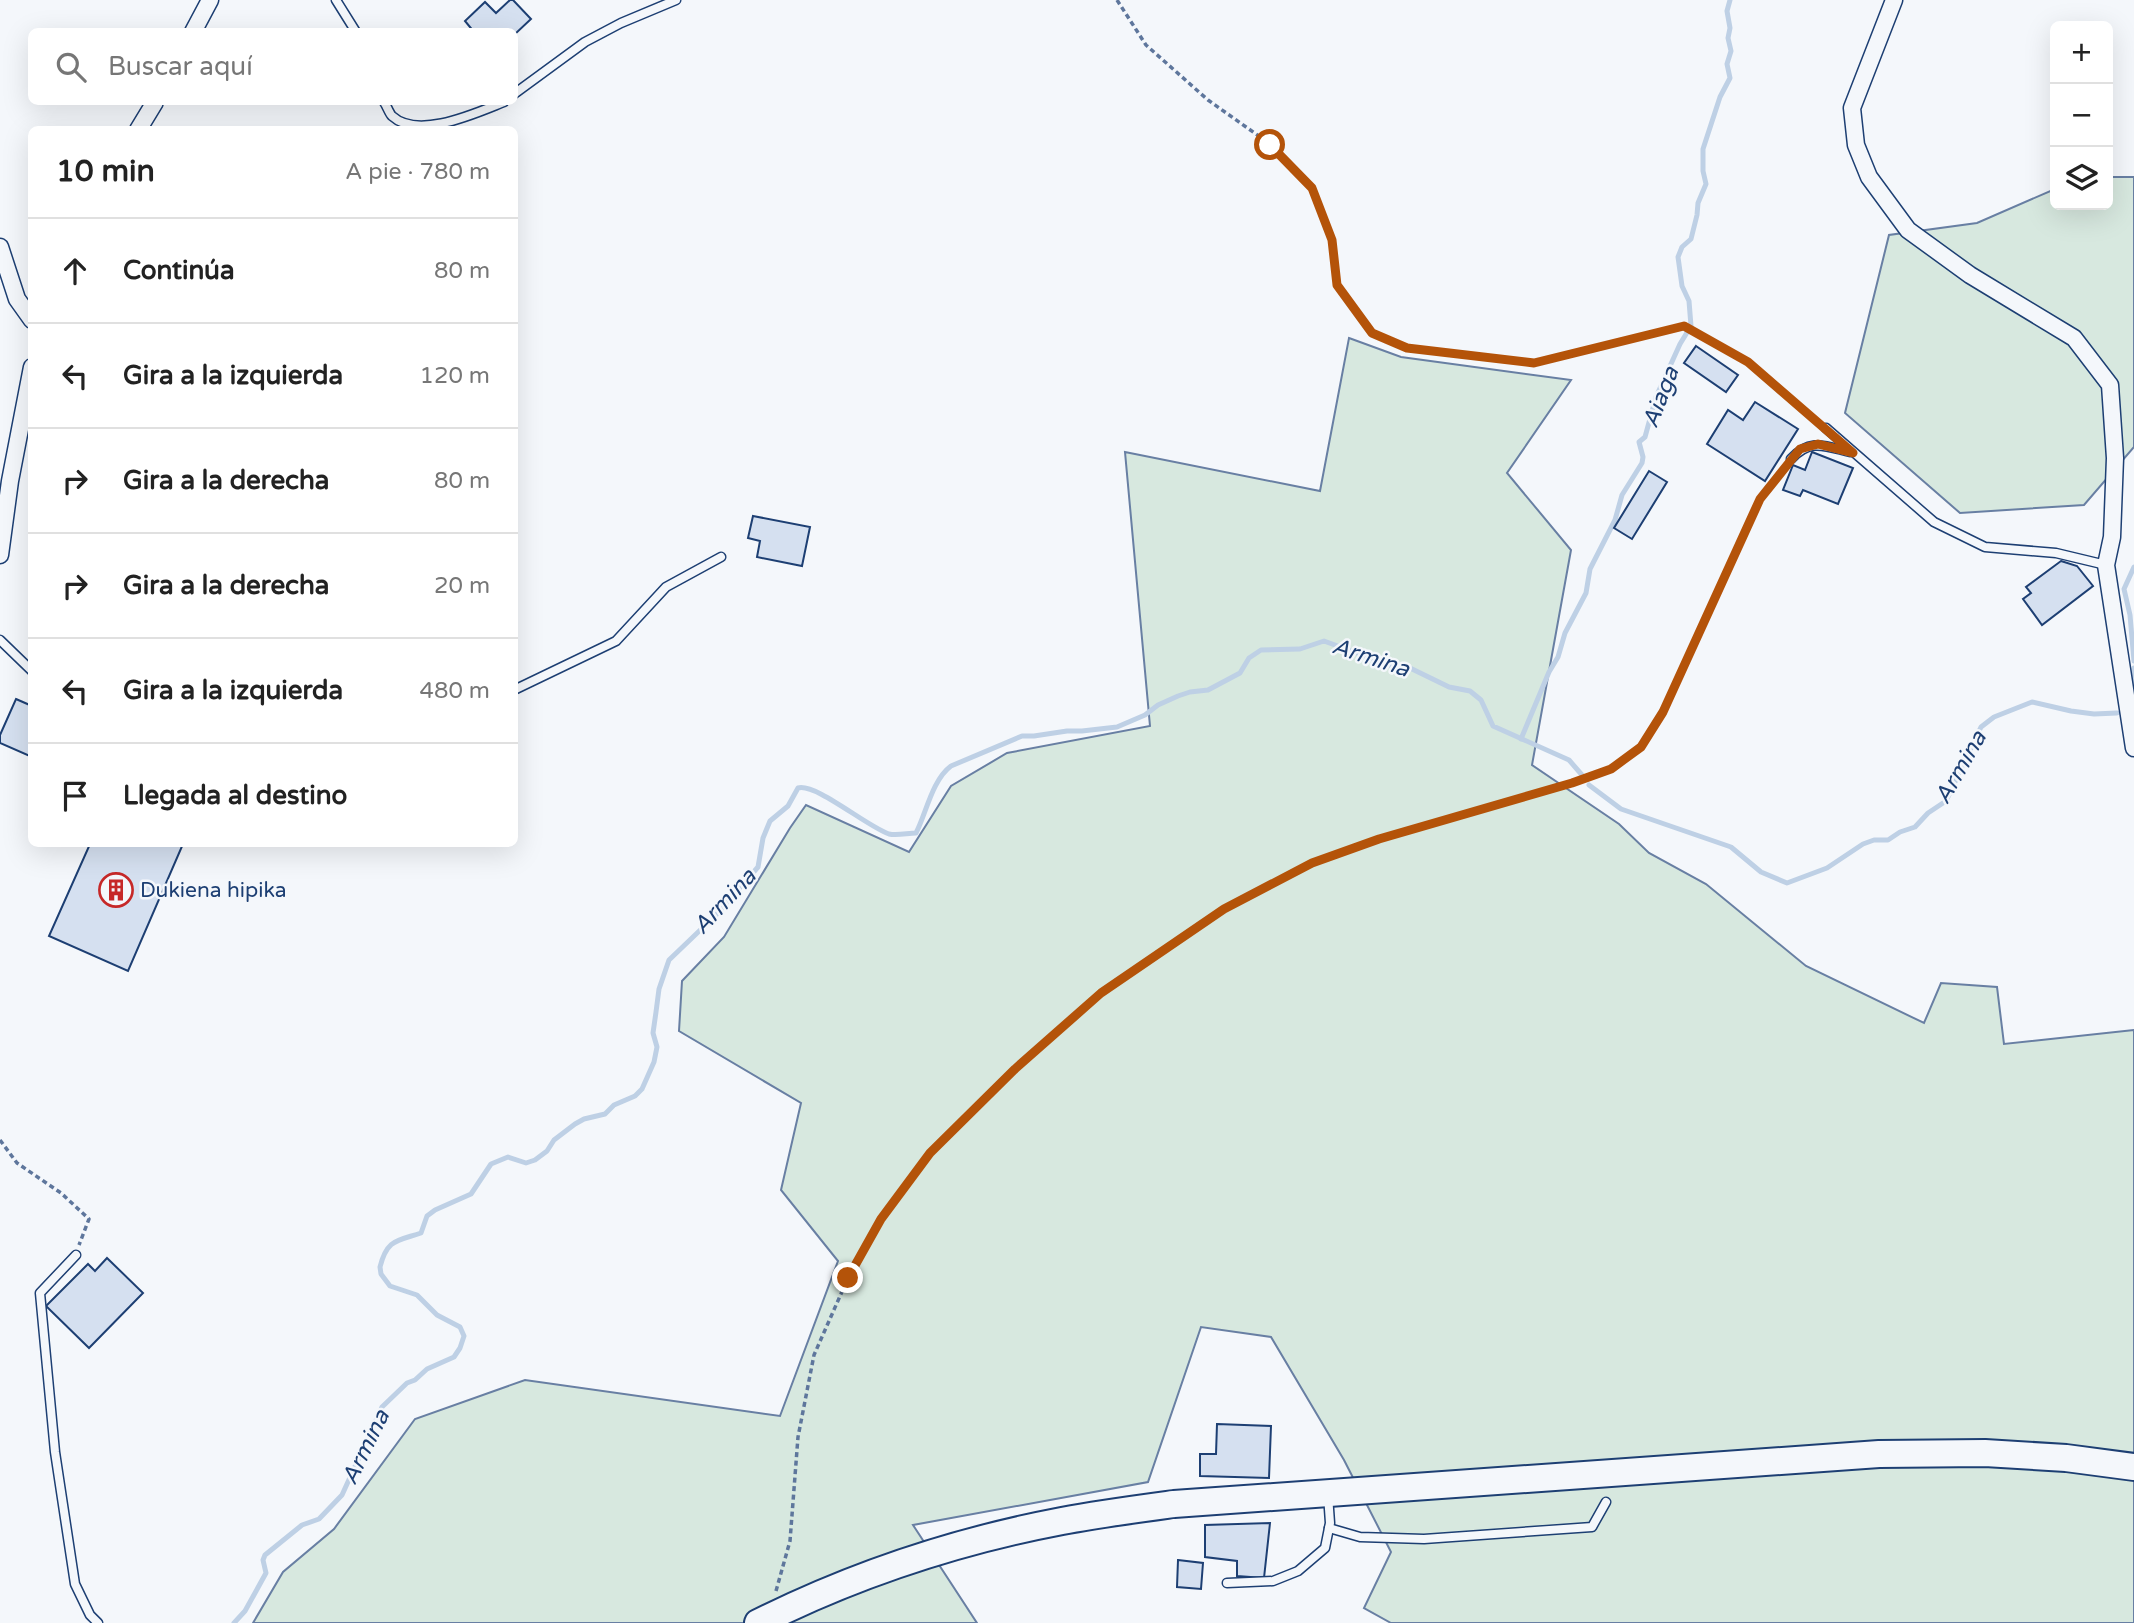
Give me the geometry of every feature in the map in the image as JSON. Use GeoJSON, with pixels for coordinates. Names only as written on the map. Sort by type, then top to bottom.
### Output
{"type":"FeatureCollection","features":[{"type":"Feature","properties":{"kind":"main road"},"geometry":{"type":"LineString","coordinates":[[761,1622],[821,1593],[892,1566],[977,1540],[1063,1521],[1174,1504],[1879,1454],[1999,1454],[2066,1458],[2134,1468]]}},
{"type":"Feature","properties":{"kind":"street"},"geometry":{"type":"LineString","coordinates":[[195,28],[210,0]]}},
{"type":"Feature","properties":{"kind":"street"},"geometry":{"type":"LineString","coordinates":[[1894,0],[1866,66],[1852,108],[1856,145],[1869,177],[1908,230],[1970,275],[2074,338],[2110,385],[2115,458],[2112,537],[2106,565],[2134,748]]}},
{"type":"Feature","properties":{"kind":"street"},"geometry":{"type":"LineString","coordinates":[[140,126],[153,105]]}},
{"type":"Feature","properties":{"kind":"street"},"geometry":{"type":"LineString","coordinates":[[0,247],[17,299],[28,314]]}},
{"type":"Feature","properties":{"kind":"street"},"geometry":{"type":"LineString","coordinates":[[0,555],[10,481],[28,388]]}},
{"type":"Feature","properties":{"kind":"lane"},"geometry":{"type":"LineString","coordinates":[[336,0],[354,28]]}},
{"type":"Feature","properties":{"kind":"lane"},"geometry":{"type":"LineString","coordinates":[[518,92],[546,74],[585,42],[621,23],[676,0]]}},
{"type":"Feature","properties":{"kind":"lane"},"geometry":{"type":"LineString","coordinates":[[386,105],[393,116],[414,126],[444,124],[496,105]]}},
{"type":"Feature","properties":{"kind":"lane"},"geometry":{"type":"LineString","coordinates":[[1826,428],[1934,522],[1986,547],[2056,554],[2106,565]]}},
{"type":"Feature","properties":{"kind":"lane"},"geometry":{"type":"LineString","coordinates":[[1791,459],[1800,449],[1818,444],[1853,453]]}},
{"type":"Feature","properties":{"kind":"lane"},"geometry":{"type":"LineString","coordinates":[[518,688],[616,641],[666,587],[721,557]]}},
{"type":"Feature","properties":{"kind":"lane"},"geometry":{"type":"LineString","coordinates":[[0,640],[28,667]]}},
{"type":"Feature","properties":{"kind":"lane"},"geometry":{"type":"LineString","coordinates":[[76,1255],[40,1293],[55,1452],[75,1584],[90,1615],[98,1623]]}},
{"type":"Feature","properties":{"kind":"lane"},"geometry":{"type":"LineString","coordinates":[[1227,1583],[1273,1581],[1298,1571],[1325,1548],[1329,1528],[1327,1492]]}},
{"type":"Feature","properties":{"kind":"lane"},"geometry":{"type":"LineString","coordinates":[[1329,1528],[1360,1537],[1424,1539],[1566,1530],[1592,1527],[1606,1502]]}},
{"type":"Feature","properties":{"kind":"path"},"geometry":{"type":"LineString","coordinates":[[1117,0],[1146,45],[1208,100],[1270,145],[1312,188],[1332,240],[1337,285],[1372,333],[1407,348],[1534,363],[1684,326],[1748,362],[1826,428]]}},
{"type":"Feature","properties":{"kind":"path"},"geometry":{"type":"LineString","coordinates":[[761,1622],[773,1601],[790,1541],[799,1437],[814,1355],[848,1278],[881,1219],[930,1153],[1015,1069],[1101,993],[1224,909],[1312,863],[1379,839],[1572,783],[1611,769],[1641,747],[1663,712],[1760,499],[1791,459]]}},
{"type":"Feature","properties":{"kind":"path"},"geometry":{"type":"LineString","coordinates":[[0,1140],[17,1164],[61,1193],[89,1219],[76,1255]]}},
{"type":"Feature","properties":{"kind":"shaded area"},"geometry":{"type":"Polygon","coordinates":[[[2113,177],[2134,177],[2134,447],[2084,505],[1960,513],[1845,413],[1889,235],[1977,223],[2050,191],[2050,210],[2113,210],[2113,177]]]}},
{"type":"Feature","properties":{"kind":"shaded area"},"geometry":{"type":"Polygon","coordinates":[[[1349,338],[1401,357],[1571,380],[1507,473],[1571,550],[1532,765],[1619,824],[1649,853],[1706,884],[1806,966],[1924,1023],[1941,983],[1997,987],[2004,1044],[2134,1030],[2134,1623],[1391,1623],[1364,1608],[1391,1552],[1344,1460],[1271,1337],[1201,1327],[1148,1482],[913,1525],[977,1623],[253,1623],[283,1572],[334,1529],[415,1419],[525,1380],[780,1416],[838,1261],[781,1190],[801,1103],[679,1031],[682,981],[724,937],[806,805],[909,852],[951,786],[1007,753],[1150,726],[1125,452],[1320,491],[1349,338]]]}},
{"type":"Feature","properties":{"kind":"building"},"geometry":{"type":"Polygon","coordinates":[[[513,0],[531,19],[518,31],[518,28],[471,28],[465,21],[485,2],[496,13],[513,0]]]}},
{"type":"Feature","properties":{"kind":"building"},"geometry":{"type":"Polygon","coordinates":[[[1696,346],[1738,375],[1726,392],[1684,363],[1696,346]]]}},
{"type":"Feature","properties":{"kind":"building"},"geometry":{"type":"Polygon","coordinates":[[[1755,402],[1798,429],[1765,481],[1707,444],[1728,410],[1743,420],[1755,402]]]}},
{"type":"Feature","properties":{"kind":"building"},"geometry":{"type":"Polygon","coordinates":[[[1812,452],[1853,468],[1838,504],[1803,490],[1800,496],[1783,490],[1793,465],[1805,470],[1812,452]]]}},
{"type":"Feature","properties":{"kind":"building"},"geometry":{"type":"Polygon","coordinates":[[[1649,471],[1667,482],[1632,539],[1614,528],[1649,471]]]}},
{"type":"Feature","properties":{"kind":"building"},"geometry":{"type":"Polygon","coordinates":[[[753,516],[810,527],[802,566],[757,557],[760,541],[748,538],[753,516]]]}},
{"type":"Feature","properties":{"kind":"building"},"geometry":{"type":"Polygon","coordinates":[[[2061,561],[2077,566],[2093,586],[2042,625],[2023,599],[2031,593],[2026,587],[2061,561]]]}},
{"type":"Feature","properties":{"kind":"building"},"geometry":{"type":"Polygon","coordinates":[[[16,699],[28,704],[28,755],[0,743],[0,735],[16,699]]]}},
{"type":"Feature","properties":{"kind":"building","name":"Dukiena hipika"},"geometry":{"type":"Polygon","coordinates":[[[89,847],[182,847],[128,971],[49,936],[89,847]]]}},
{"type":"Feature","properties":{"kind":"building"},"geometry":{"type":"Polygon","coordinates":[[[107,1258],[143,1293],[89,1348],[46,1306],[88,1264],[95,1271],[107,1258]]]}},
{"type":"Feature","properties":{"kind":"building"},"geometry":{"type":"Polygon","coordinates":[[[1217,1424],[1271,1426],[1269,1478],[1200,1476],[1200,1454],[1216,1454],[1217,1424]]]}},
{"type":"Feature","properties":{"kind":"building"},"geometry":{"type":"Polygon","coordinates":[[[1270,1523],[1264,1578],[1237,1576],[1237,1561],[1205,1557],[1205,1525],[1270,1523]]]}},
{"type":"Feature","properties":{"kind":"building"},"geometry":{"type":"Polygon","coordinates":[[[1178,1560],[1203,1563],[1201,1589],[1177,1587],[1178,1560]]]}},
{"type":"Feature","properties":{"kind":"waterway","name":"Aiaga"},"geometry":{"type":"LineString","coordinates":[[1521,739],[1558,657],[1565,633],[1586,593],[1590,569],[1615,520],[1622,495],[1642,463],[1639,442],[1645,437],[1656,397],[1691,326],[1689,301],[1682,286],[1678,257],[1682,247],[1691,239],[1698,203],[1706,184],[1703,149],[1720,97],[1730,78],[1727,64],[1731,51],[1727,11],[1730,0]]}},
{"type":"Feature","properties":{"kind":"waterway","name":"Armina"},"geometry":{"type":"LineString","coordinates":[[2134,567],[2124,589],[2130,615],[2134,661]]}},
{"type":"Feature","properties":{"kind":"waterway","name":"Armina"},"geometry":{"type":"LineString","coordinates":[[234,1623],[245,1611],[266,1573],[263,1560],[265,1555],[302,1525],[319,1519],[342,1495],[382,1407],[407,1383],[415,1380],[427,1369],[454,1357],[460,1348],[464,1336],[460,1327],[437,1315],[417,1295],[390,1286],[381,1274],[380,1267],[386,1251],[394,1242],[421,1233],[427,1216],[435,1210],[471,1194],[491,1164],[508,1157],[526,1163],[535,1160],[547,1151],[554,1140],[575,1124],[605,1114],[614,1105],[635,1096],[642,1089],[654,1062],[657,1047],[653,1033],[659,989],[669,960],[717,914],[758,867],[763,838],[770,821],[788,806],[798,788],[806,788],[829,798],[889,834],[916,833],[934,788],[951,766],[1022,736],[1117,727],[1178,696],[1208,690],[1240,673],[1249,658],[1261,650],[1300,649],[1324,641],[1392,666],[1410,668],[1449,687],[1470,691],[1481,700],[1493,726],[1569,760],[1582,775]]}},
{"type":"Feature","properties":{"kind":"waterway","name":"Armina"},"geometry":{"type":"LineString","coordinates":[[2133,693],[2134,668]]}},
{"type":"Feature","properties":{"kind":"waterway","name":"Armina"},"geometry":{"type":"LineString","coordinates":[[1589,785],[1621,809],[1731,847],[1761,872],[1787,883],[1827,868],[1863,844],[1874,840],[1888,840],[1915,827],[1928,813],[1946,801],[1981,727],[1994,717],[2032,702],[2094,714],[2117,713]]}},
{"type":"Feature","properties":{"kind":"place","name":"Dukiena hipika"},"geometry":{"type":"Point","coordinates":[116,890]}},
{"type":"Feature","properties":{"kind":"route"},"geometry":{"type":"LineString","coordinates":[[848,1278],[881,1219],[930,1153],[1015,1069],[1101,993],[1224,909],[1312,863],[1379,839],[1572,783],[1611,769],[1641,747],[1663,712],[1760,499],[1800,449],[1818,444],[1853,453],[1748,362],[1684,326],[1534,363],[1407,348],[1372,333],[1337,285],[1332,240],[1312,188],[1270,145]]}}]}
